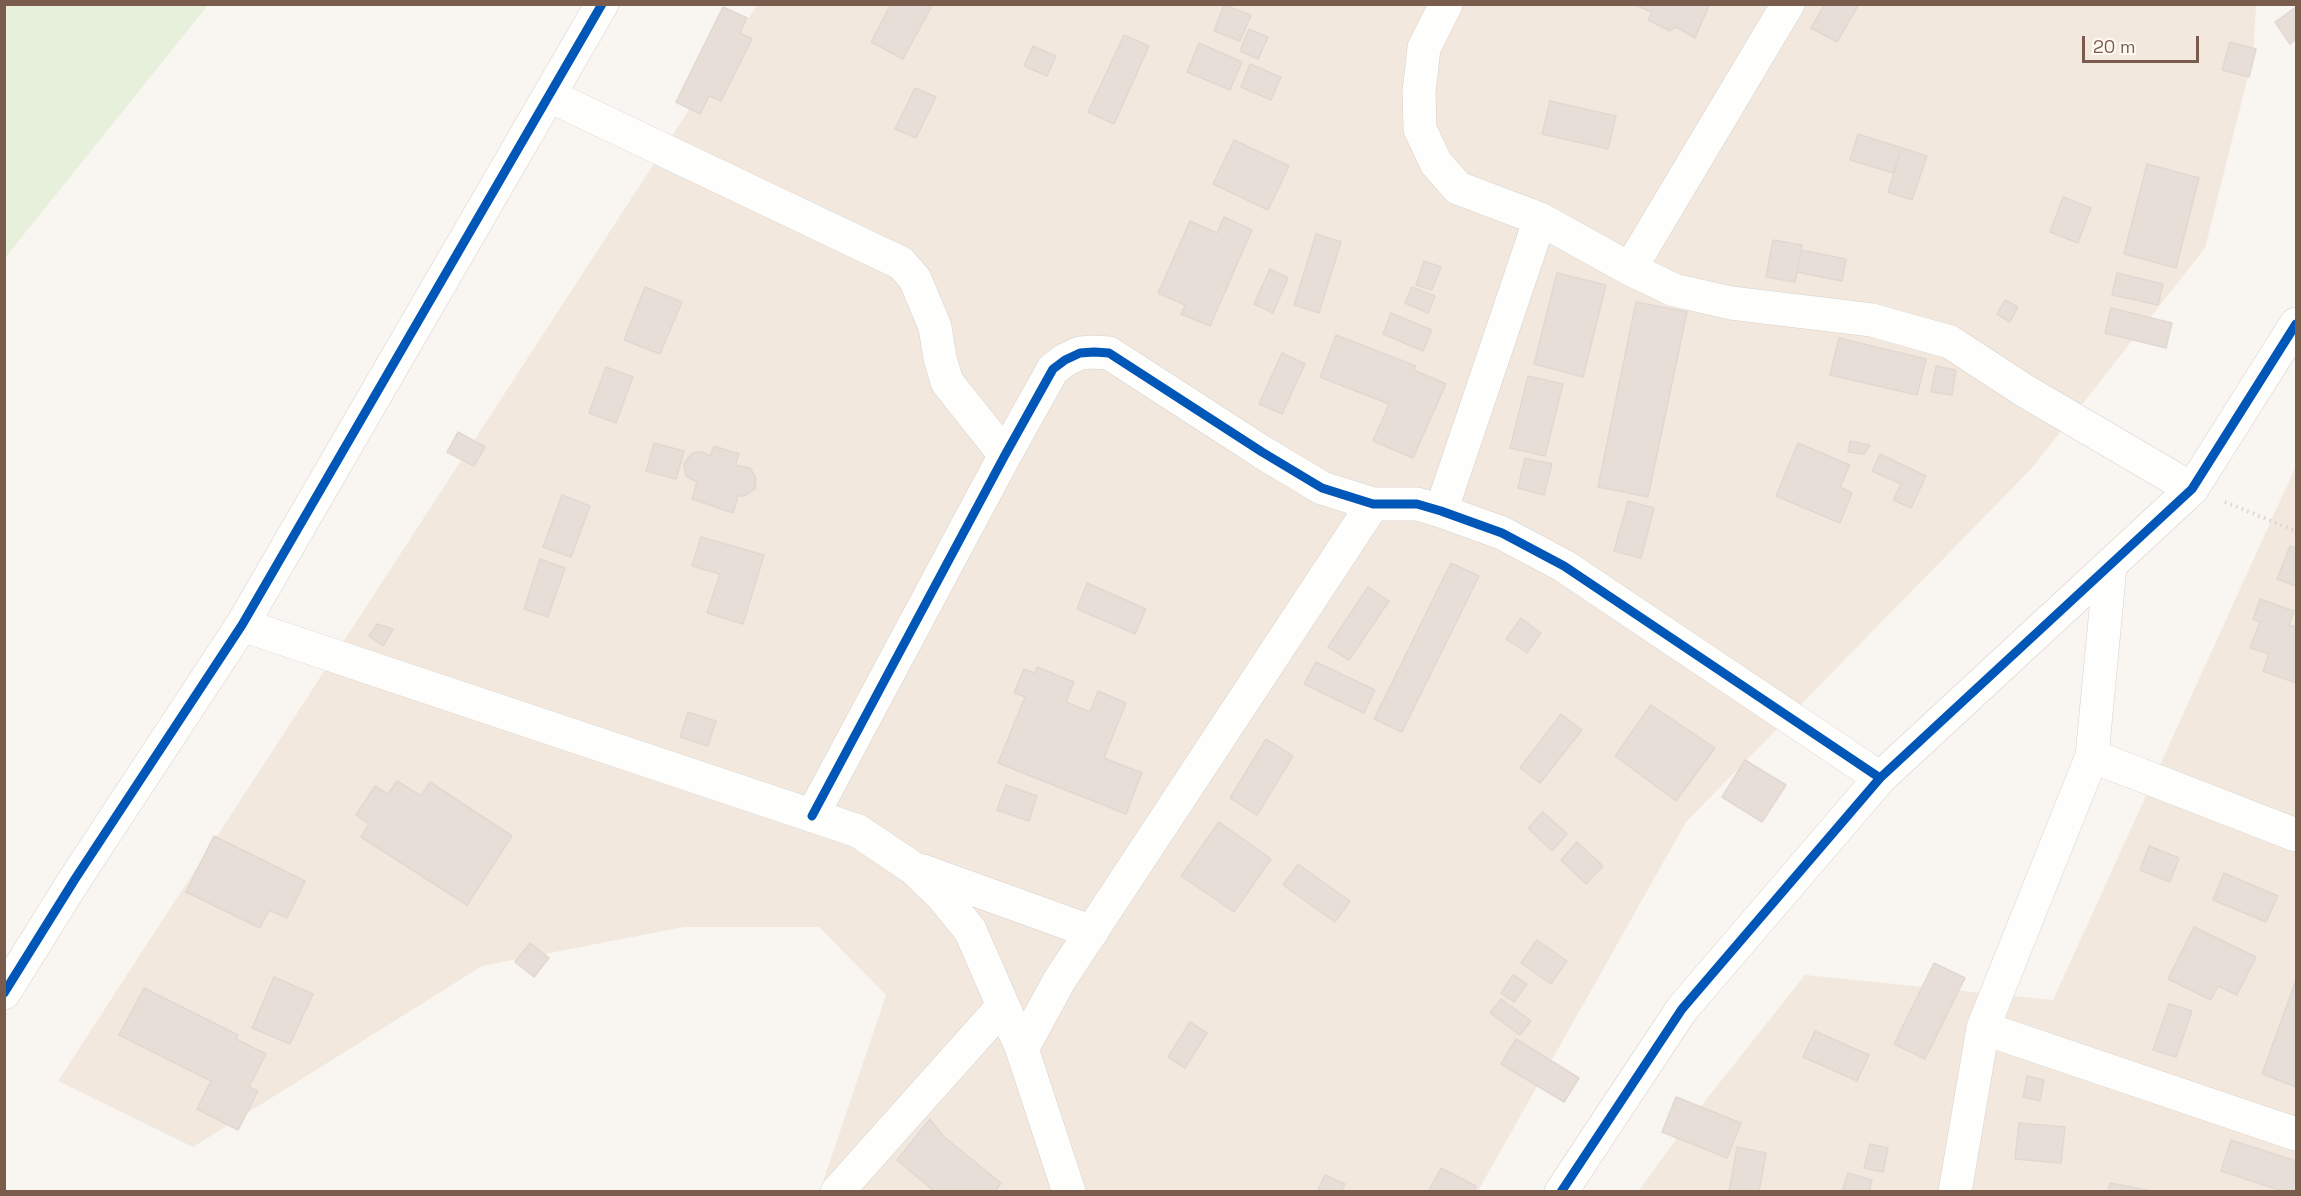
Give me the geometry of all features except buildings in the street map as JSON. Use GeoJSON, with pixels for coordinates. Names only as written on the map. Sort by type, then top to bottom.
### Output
{"type":"FeatureCollection","features":[{"type":"Feature","properties":{"kind":"street"},"geometry":{"type":"LineString","coordinates":[[4,993],[75,879],[242,625],[602,4]]}},
{"type":"Feature","properties":{"kind":"street"},"geometry":{"type":"LineString","coordinates":[[1446,4],[1424,48],[1419,92],[1420,129],[1437,163],[1458,188],[1540,219],[1630,269],[1674,290],[1731,303],[1872,320],[1950,342],[2025,391],[2192,489]]}},
{"type":"Feature","properties":{"kind":"street"},"geometry":{"type":"LineString","coordinates":[[1630,269],[1788,4]]}},
{"type":"Feature","properties":{"kind":"street"},"geometry":{"type":"LineString","coordinates":[[550,96],[901,263],[915,279],[935,327],[947,382],[1005,455]]}},
{"type":"Feature","properties":{"kind":"street"},"geometry":{"type":"LineString","coordinates":[[1441,511],[1540,219]]}},
{"type":"Feature","properties":{"kind":"street"},"geometry":{"type":"LineString","coordinates":[[1561,1191],[1682,1009],[1880,778],[2192,489],[2296,324]]}},
{"type":"Feature","properties":{"kind":"street"},"geometry":{"type":"LineString","coordinates":[[812,816],[1053,369],[1080,353],[1109,353],[1322,488],[1372,504],[1417,504],[1502,533],[1564,566],[1880,778]]}},
{"type":"Feature","properties":{"kind":"street"},"geometry":{"type":"LineString","coordinates":[[1022,1049],[1059,981],[1372,504]]}},
{"type":"Feature","properties":{"kind":"street"},"geometry":{"type":"LineString","coordinates":[[1955,1191],[1983,1028],[2092,756],[2110,567]]}},
{"type":"Feature","properties":{"kind":"street"},"geometry":{"type":"LineString","coordinates":[[242,625],[858,831],[913,868],[943,897],[970,930],[1022,1049],[1069,1191]]}},
{"type":"Feature","properties":{"kind":"street"},"geometry":{"type":"LineString","coordinates":[[2092,756],[2296,835]]}},
{"type":"Feature","properties":{"kind":"street"},"geometry":{"type":"LineString","coordinates":[[913,868],[1092,932]]}},
{"type":"Feature","properties":{"kind":"street"},"geometry":{"type":"LineString","coordinates":[[837,1191],[1003,1006]]}},
{"type":"Feature","properties":{"kind":"street"},"geometry":{"type":"LineString","coordinates":[[1983,1028],[2296,1134]]}},
{"type":"Feature","properties":{"kind":"path"},"geometry":{"type":"LineString","coordinates":[[2192,489],[2296,531]]}},
{"type":"Feature","properties":{"kind":"shaded area"},"geometry":{"type":"Polygon","coordinates":[[[757,5],[2256,5],[2253,56],[2205,248],[2032,468],[1686,822],[1478,1191],[820,1191],[886,995],[819,927],[684,927],[482,966],[193,1147],[58,1081],[757,5]]]}},
{"type":"Feature","properties":{"kind":"shaded area"},"geometry":{"type":"Polygon","coordinates":[[[2296,466],[2296,1191],[1638,1192],[1690,1120],[1805,975],[2053,1000],[2296,466]]]}},
{"type":"Feature","properties":{"kind":"green space"},"geometry":{"type":"Polygon","coordinates":[[[4,5],[208,5],[5,258],[4,5]]]}},
{"type":"Feature","properties":{"kind":"cycle path"},"geometry":{"type":"LineString","coordinates":[[4,993],[75,879],[242,625],[602,4]]}},
{"type":"Feature","properties":{"kind":"cycle path"},"geometry":{"type":"LineString","coordinates":[[1561,1192],[1682,1009],[1880,778],[2192,489],[2296,324]]}},
{"type":"Feature","properties":{"kind":"cycle path"},"geometry":{"type":"LineString","coordinates":[[812,816],[1053,369],[1080,353],[1094,352],[1109,353],[1322,488],[1373,504],[1417,504],[1441,511],[1502,533],[1564,566],[1880,778]]}}]}
